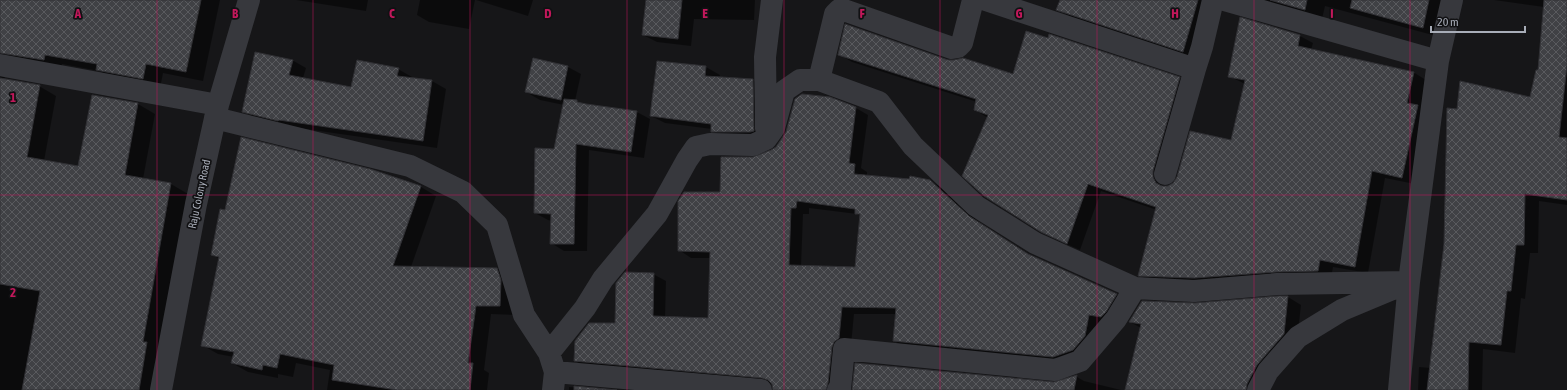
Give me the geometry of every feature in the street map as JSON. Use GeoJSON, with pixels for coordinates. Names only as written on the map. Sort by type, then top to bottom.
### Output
{"type":"FeatureCollection","features":[{"type":"Feature","properties":{"kind":"street","name":"Raju Colony Road"},"geometry":{"type":"LineString","coordinates":[[161,390],[196,204],[217,111],[249,0]]}},
{"type":"Feature","properties":{"kind":"street"},"geometry":{"type":"LineString","coordinates":[[766,139],[765,58],[772,0]]}},
{"type":"Feature","properties":{"kind":"street"},"geometry":{"type":"LineString","coordinates":[[819,80],[835,14],[839,10],[844,10],[952,48],[958,47],[962,43],[973,0]]}},
{"type":"Feature","properties":{"kind":"street"},"geometry":{"type":"LineString","coordinates":[[986,0],[1195,69]]}},
{"type":"Feature","properties":{"kind":"street"},"geometry":{"type":"LineString","coordinates":[[1165,174],[1202,47],[1213,0]]}},
{"type":"Feature","properties":{"kind":"street"},"geometry":{"type":"LineString","coordinates":[[1224,0],[1438,61]]}},
{"type":"Feature","properties":{"kind":"street"},"geometry":{"type":"LineString","coordinates":[[1399,390],[1409,282],[1438,61],[1452,0]]}},
{"type":"Feature","properties":{"kind":"street"},"geometry":{"type":"LineString","coordinates":[[0,65],[217,111],[410,166],[463,192],[497,225],[524,315],[552,372]]}},
{"type":"Feature","properties":{"kind":"street"},"geometry":{"type":"LineString","coordinates":[[552,372],[585,308],[603,279],[657,214],[686,160],[696,147],[710,144],[753,145],[766,139],[774,128],[784,91],[800,80],[819,80],[879,102],[913,146],[976,206],[1035,243],[1135,288],[1194,292],[1276,284],[1409,282]]}},
{"type":"Feature","properties":{"kind":"street"},"geometry":{"type":"LineString","coordinates":[[1258,390],[1268,371],[1298,337],[1342,310],[1409,282]]}},
{"type":"Feature","properties":{"kind":"street"},"geometry":{"type":"LineString","coordinates":[[838,390],[840,389],[844,349],[1055,370],[1080,361],[1116,318],[1135,288]]}},
{"type":"Feature","properties":{"kind":"street"},"geometry":{"type":"LineString","coordinates":[[552,372],[761,390]]}},
{"type":"Feature","properties":{"kind":"building"},"geometry":{"type":"Polygon","coordinates":[[[0,0],[201,0],[186,72],[146,64],[143,79],[96,70],[97,64],[45,55],[44,60],[0,53],[0,0]]]}},
{"type":"Feature","properties":{"kind":"building"},"geometry":{"type":"Polygon","coordinates":[[[646,0],[682,0],[678,39],[642,35],[646,0]]]}},
{"type":"Feature","properties":{"kind":"building"},"geometry":{"type":"Polygon","coordinates":[[[1060,0],[1198,0],[1183,52],[1056,10],[1060,0]]]}},
{"type":"Feature","properties":{"kind":"building"},"geometry":{"type":"Polygon","coordinates":[[[1270,0],[1307,0],[1305,10],[1270,0]]]}},
{"type":"Feature","properties":{"kind":"building"},"geometry":{"type":"Polygon","coordinates":[[[1352,0],[1429,0],[1423,28],[1350,8],[1352,0]]]}},
{"type":"Feature","properties":{"kind":"building"},"geometry":{"type":"Polygon","coordinates":[[[1544,0],[1567,0],[1567,65],[1559,137],[1567,138],[1567,200],[1525,194],[1524,245],[1516,245],[1511,291],[1507,291],[1501,345],[1469,342],[1468,390],[1427,390],[1444,244],[1447,108],[1457,109],[1460,81],[1530,97],[1536,70],[1538,70],[1544,0]]]}},
{"type":"Feature","properties":{"kind":"building"},"geometry":{"type":"Polygon","coordinates":[[[1240,17],[1300,35],[1298,46],[1414,72],[1407,103],[1418,105],[1402,178],[1372,171],[1355,267],[1320,260],[1318,271],[1276,272],[1194,278],[1138,276],[1156,207],[1088,184],[1067,244],[1041,232],[984,196],[962,176],[988,115],[974,110],[976,99],[838,55],[845,24],[948,60],[963,58],[1013,74],[1026,31],[1048,38],[1049,34],[1180,77],[1153,171],[1153,177],[1156,183],[1162,186],[1168,186],[1173,183],[1177,177],[1190,131],[1231,140],[1245,80],[1228,77],[1240,17]]]}},
{"type":"Feature","properties":{"kind":"building"},"geometry":{"type":"Polygon","coordinates":[[[255,52],[293,60],[289,75],[351,87],[357,60],[399,68],[397,76],[432,80],[423,141],[278,121],[242,112],[255,52]]]}},
{"type":"Feature","properties":{"kind":"building"},"geometry":{"type":"Polygon","coordinates":[[[533,58],[568,66],[561,100],[525,92],[533,58]]]}},
{"type":"Feature","properties":{"kind":"building"},"geometry":{"type":"Polygon","coordinates":[[[657,61],[706,66],[705,76],[753,79],[754,131],[711,132],[711,124],[650,116],[657,61]]]}},
{"type":"Feature","properties":{"kind":"building"},"geometry":{"type":"Polygon","coordinates":[[[0,78],[40,85],[27,157],[78,166],[92,95],[138,103],[125,175],[171,183],[143,342],[147,342],[139,390],[22,390],[40,291],[0,284],[0,78]]]}},
{"type":"Feature","properties":{"kind":"building"},"geometry":{"type":"Polygon","coordinates":[[[802,94],[830,97],[856,107],[849,163],[855,164],[854,174],[909,179],[910,176],[930,180],[969,216],[1028,254],[1117,294],[1106,312],[1101,317],[1089,315],[1085,336],[1073,350],[1053,357],[893,341],[896,308],[842,307],[839,338],[834,342],[832,347],[826,390],[773,390],[772,384],[768,380],[762,378],[574,361],[575,341],[589,323],[615,323],[616,283],[625,272],[654,273],[653,316],[708,318],[710,252],[678,251],[678,201],[684,192],[720,192],[721,157],[753,157],[776,147],[786,132],[795,99],[802,94]],[[797,201],[796,208],[791,208],[789,265],[855,267],[860,214],[855,214],[855,209],[797,201]]]}},
{"type":"Feature","properties":{"kind":"building"},"geometry":{"type":"Polygon","coordinates":[[[564,99],[577,100],[577,102],[586,104],[637,111],[631,152],[576,144],[574,244],[550,244],[551,214],[534,213],[535,148],[554,149],[564,99]]]}},
{"type":"Feature","properties":{"kind":"building"},"geometry":{"type":"Polygon","coordinates":[[[241,137],[370,169],[421,186],[393,266],[497,268],[501,280],[500,306],[476,306],[468,363],[473,363],[470,390],[397,390],[332,380],[334,365],[280,354],[277,368],[263,365],[262,370],[231,363],[234,352],[201,346],[219,257],[211,255],[220,209],[225,210],[241,137]]]}},
{"type":"Feature","properties":{"kind":"building"},"geometry":{"type":"Polygon","coordinates":[[[1288,296],[1284,334],[1257,365],[1247,384],[1246,390],[1125,390],[1141,324],[1129,322],[1142,301],[1195,303],[1288,296]]]}},
{"type":"Feature","properties":{"kind":"building"},"geometry":{"type":"Polygon","coordinates":[[[855,363],[1054,382],[1077,375],[1074,390],[852,390],[855,363]]]}},
{"type":"Feature","properties":{"kind":"building"},"geometry":{"type":"Polygon","coordinates":[[[574,386],[617,390],[574,390],[574,386]]]}}]}
